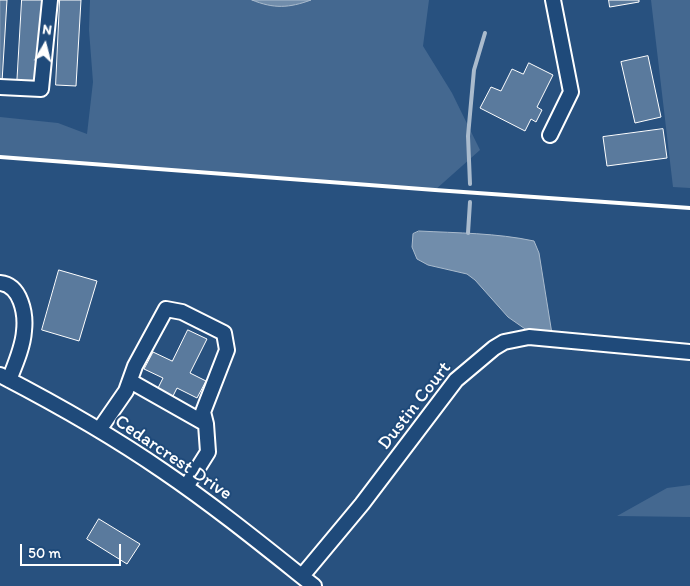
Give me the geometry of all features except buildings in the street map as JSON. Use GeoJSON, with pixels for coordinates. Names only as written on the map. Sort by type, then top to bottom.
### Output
{"type":"FeatureCollection","features":[{"type":"Feature","properties":{"kind":"street"},"geometry":{"type":"LineString","coordinates":[[0,87],[41,89],[50,0]]}},
{"type":"Feature","properties":{"kind":"street"},"geometry":{"type":"LineString","coordinates":[[550,136],[571,92],[554,0]]}},
{"type":"Feature","properties":{"kind":"street"},"geometry":{"type":"LineString","coordinates":[[0,283],[17,292],[23,312],[24,332],[5,378]]}},
{"type":"Feature","properties":{"kind":"street"},"geometry":{"type":"LineString","coordinates":[[99,430],[126,391],[135,366],[166,310],[182,312],[224,333],[227,350],[203,412],[208,452],[186,487]]}},
{"type":"Feature","properties":{"kind":"street","name":"Dustin Court"},"geometry":{"type":"LineString","coordinates":[[302,576],[362,504],[456,380],[474,363],[499,345],[516,338],[529,337],[690,352]]}},
{"type":"Feature","properties":{"kind":"street","name":"Cedarcrest Drive"},"geometry":{"type":"LineString","coordinates":[[5,378],[74,414],[186,487],[239,526],[314,586]]}},
{"type":"Feature","properties":{"kind":"street"},"geometry":{"type":"LineString","coordinates":[[130,381],[206,424]]}},
{"type":"Feature","properties":{"kind":"shaded area"},"geometry":{"type":"Polygon","coordinates":[[[90,0],[252,0],[267,5],[281,6],[311,0],[429,0],[423,46],[452,93],[480,150],[435,190],[0,157],[0,117],[58,123],[87,134],[93,82],[89,30],[90,0]]]}},
{"type":"Feature","properties":{"kind":"shaded area"},"geometry":{"type":"Polygon","coordinates":[[[252,0],[311,0],[296,5],[275,6],[252,0]]]}},
{"type":"Feature","properties":{"kind":"shaded area"},"geometry":{"type":"Polygon","coordinates":[[[651,0],[690,0],[690,188],[673,187],[651,0]]]}},
{"type":"Feature","properties":{"kind":"shaded area"},"geometry":{"type":"Polygon","coordinates":[[[419,231],[491,235],[534,241],[539,253],[552,334],[528,331],[508,317],[475,280],[467,274],[428,265],[417,259],[412,247],[413,234],[419,231]]]}},
{"type":"Feature","properties":{"kind":"shaded area"},"geometry":{"type":"Polygon","coordinates":[[[690,485],[690,517],[617,516],[667,488],[690,485]]]}},
{"type":"Feature","properties":{"kind":"waterway"},"geometry":{"type":"LineString","coordinates":[[470,184],[468,136],[474,70],[485,33]]}},
{"type":"Feature","properties":{"kind":"waterway"},"geometry":{"type":"LineString","coordinates":[[468,233],[470,202]]}},
{"type":"Feature","properties":{"kind":"railway"},"geometry":{"type":"LineString","coordinates":[[0,157],[690,208]]}}]}
